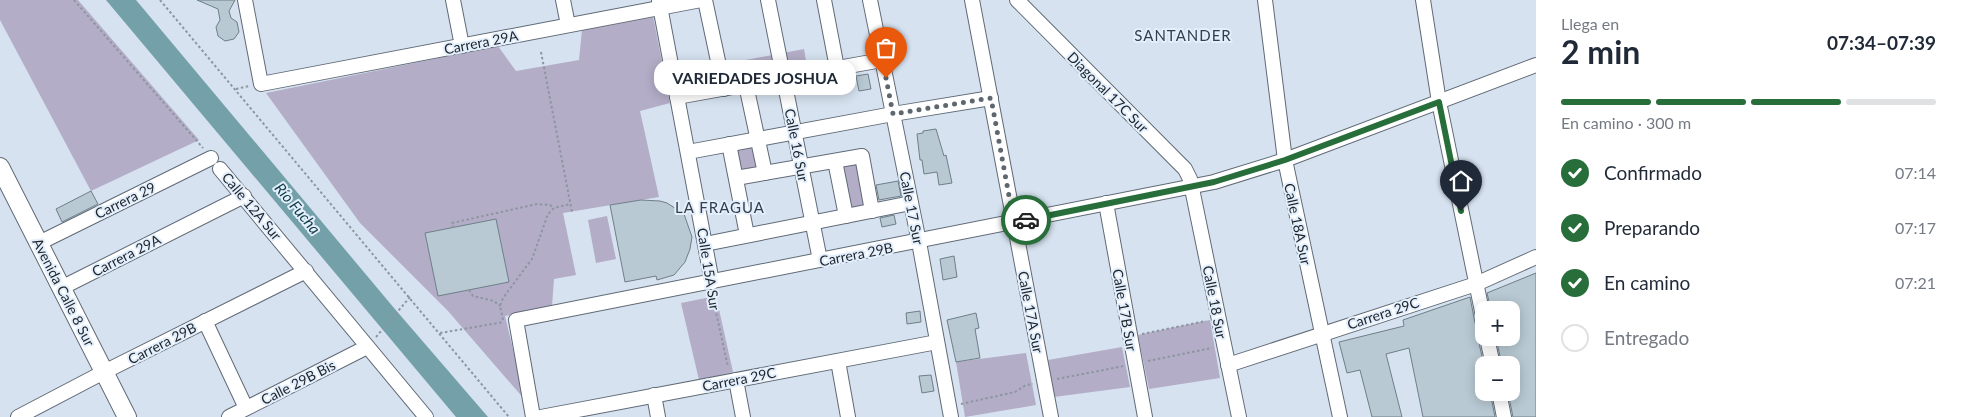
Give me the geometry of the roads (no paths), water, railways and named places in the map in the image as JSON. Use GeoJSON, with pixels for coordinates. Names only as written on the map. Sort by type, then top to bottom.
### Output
{"type":"FeatureCollection","features":[{"type":"Feature","properties":{"kind":"main road","name":"Avenida Calle 8 Sur"},"geometry":{"type":"LineString","coordinates":[[0,167],[127,417]]}},
{"type":"Feature","properties":{"kind":"street","name":"Carrera 29A"},"geometry":{"type":"LineString","coordinates":[[245,0],[261,84],[568,25],[660,4],[703,0]]}},
{"type":"Feature","properties":{"kind":"street"},"geometry":{"type":"LineString","coordinates":[[453,0],[462,46]]}},
{"type":"Feature","properties":{"kind":"street"},"geometry":{"type":"LineString","coordinates":[[563,0],[568,25]]}},
{"type":"Feature","properties":{"kind":"street"},"geometry":{"type":"LineString","coordinates":[[703,0],[724,89]]}},
{"type":"Feature","properties":{"kind":"street","name":"Calle 16 Sur"},"geometry":{"type":"LineString","coordinates":[[768,0],[820,260]]}},
{"type":"Feature","properties":{"kind":"street"},"geometry":{"type":"LineString","coordinates":[[824,0],[837,68]]}},
{"type":"Feature","properties":{"kind":"street","name":"Calle 17 Sur"},"geometry":{"type":"LineString","coordinates":[[870,0],[919,242],[951,417]]}},
{"type":"Feature","properties":{"kind":"street","name":"Calle 17A Sur"},"geometry":{"type":"LineString","coordinates":[[972,0],[1050,417]]}},
{"type":"Feature","properties":{"kind":"street","name":"Diagonal 17C Sur"},"geometry":{"type":"LineString","coordinates":[[1017,0],[1185,169],[1192,188]]}},
{"type":"Feature","properties":{"kind":"street","name":"Calle 18A Sur"},"geometry":{"type":"LineString","coordinates":[[1265,0],[1285,160],[1340,417]]}},
{"type":"Feature","properties":{"kind":"street"},"geometry":{"type":"LineString","coordinates":[[1423,0],[1439,102],[1480,301]]}},
{"type":"Feature","properties":{"kind":"street","name":"Calle 15A Sur"},"geometry":{"type":"LineString","coordinates":[[660,4],[712,282]]}},
{"type":"Feature","properties":{"kind":"street"},"geometry":{"type":"LineString","coordinates":[[677,97],[882,60]]}},
{"type":"Feature","properties":{"kind":"street","name":"Carrera 29B"},"geometry":{"type":"LineString","coordinates":[[533,417],[510,321],[919,242],[1106,203],[1192,188],[1285,160],[1536,65]]}},
{"type":"Feature","properties":{"kind":"street"},"geometry":{"type":"LineString","coordinates":[[746,85],[765,173]]}},
{"type":"Feature","properties":{"kind":"street"},"geometry":{"type":"LineString","coordinates":[[688,152],[991,98]]}},
{"type":"Feature","properties":{"kind":"street"},"geometry":{"type":"LineString","coordinates":[[729,144],[747,236]]}},
{"type":"Feature","properties":{"kind":"street"},"geometry":{"type":"LineString","coordinates":[[736,178],[862,156],[872,211]]}},
{"type":"Feature","properties":{"kind":"street","name":"Carrera 29"},"geometry":{"type":"LineString","coordinates":[[39,243],[211,158]]}},
{"type":"Feature","properties":{"kind":"street"},"geometry":{"type":"LineString","coordinates":[[836,161],[846,216]]}},
{"type":"Feature","properties":{"kind":"street","name":"Calle 12A Sur"},"geometry":{"type":"LineString","coordinates":[[220,169],[426,417]]}},
{"type":"Feature","properties":{"kind":"street","name":"Calle 18 Sur"},"geometry":{"type":"LineString","coordinates":[[1192,188],[1238,417]]}},
{"type":"Feature","properties":{"kind":"street","name":"Carrera 29A"},"geometry":{"type":"LineString","coordinates":[[61,288],[244,196]]}},
{"type":"Feature","properties":{"kind":"street","name":"Calle 17B Sur"},"geometry":{"type":"LineString","coordinates":[[1106,203],[1145,417]]}},
{"type":"Feature","properties":{"kind":"street"},"geometry":{"type":"LineString","coordinates":[[705,244],[911,204]]}},
{"type":"Feature","properties":{"kind":"street","name":"Carrera 29C"},"geometry":{"type":"LineString","coordinates":[[1228,365],[1476,284],[1536,257]]}},
{"type":"Feature","properties":{"kind":"street","name":"Carrera 29B"},"geometry":{"type":"LineString","coordinates":[[18,417],[306,271]]}},
{"type":"Feature","properties":{"kind":"street"},"geometry":{"type":"LineString","coordinates":[[205,321],[239,414]]}},
{"type":"Feature","properties":{"kind":"street","name":"Carrera 29C"},"geometry":{"type":"LineString","coordinates":[[541,417],[937,342]]}},
{"type":"Feature","properties":{"kind":"street","name":"Calle 29B Bis"},"geometry":{"type":"LineString","coordinates":[[239,414],[367,347]]}},
{"type":"Feature","properties":{"kind":"street"},"geometry":{"type":"LineString","coordinates":[[838,361],[848,417]]}},
{"type":"Feature","properties":{"kind":"street"},"geometry":{"type":"LineString","coordinates":[[736,380],[743,417]]}},
{"type":"Feature","properties":{"kind":"street"},"geometry":{"type":"LineString","coordinates":[[654,395],[658,417]]}},
{"type":"Feature","properties":{"kind":"street"},"geometry":{"type":"LineString","coordinates":[[1500,401],[1504,417]]}},
{"type":"Feature","properties":{"kind":"water","name":"Río Fucha"},"geometry":{"type":"Polygon","coordinates":[[[106,0],[136,0],[394,308],[488,417],[456,417],[106,0]]]}},
{"type":"Feature","properties":{"kind":"place","name":"VARIEDADES JOSHUA"},"geometry":{"type":"Point","coordinates":[886,78]}},
{"type":"Feature","properties":{"kind":"district","name":"SANTANDER"},"geometry":{"type":"Point","coordinates":[1183,35]}},
{"type":"Feature","properties":{"kind":"district","name":"LA FRAGUA"},"geometry":{"type":"Point","coordinates":[720,207]}}]}
